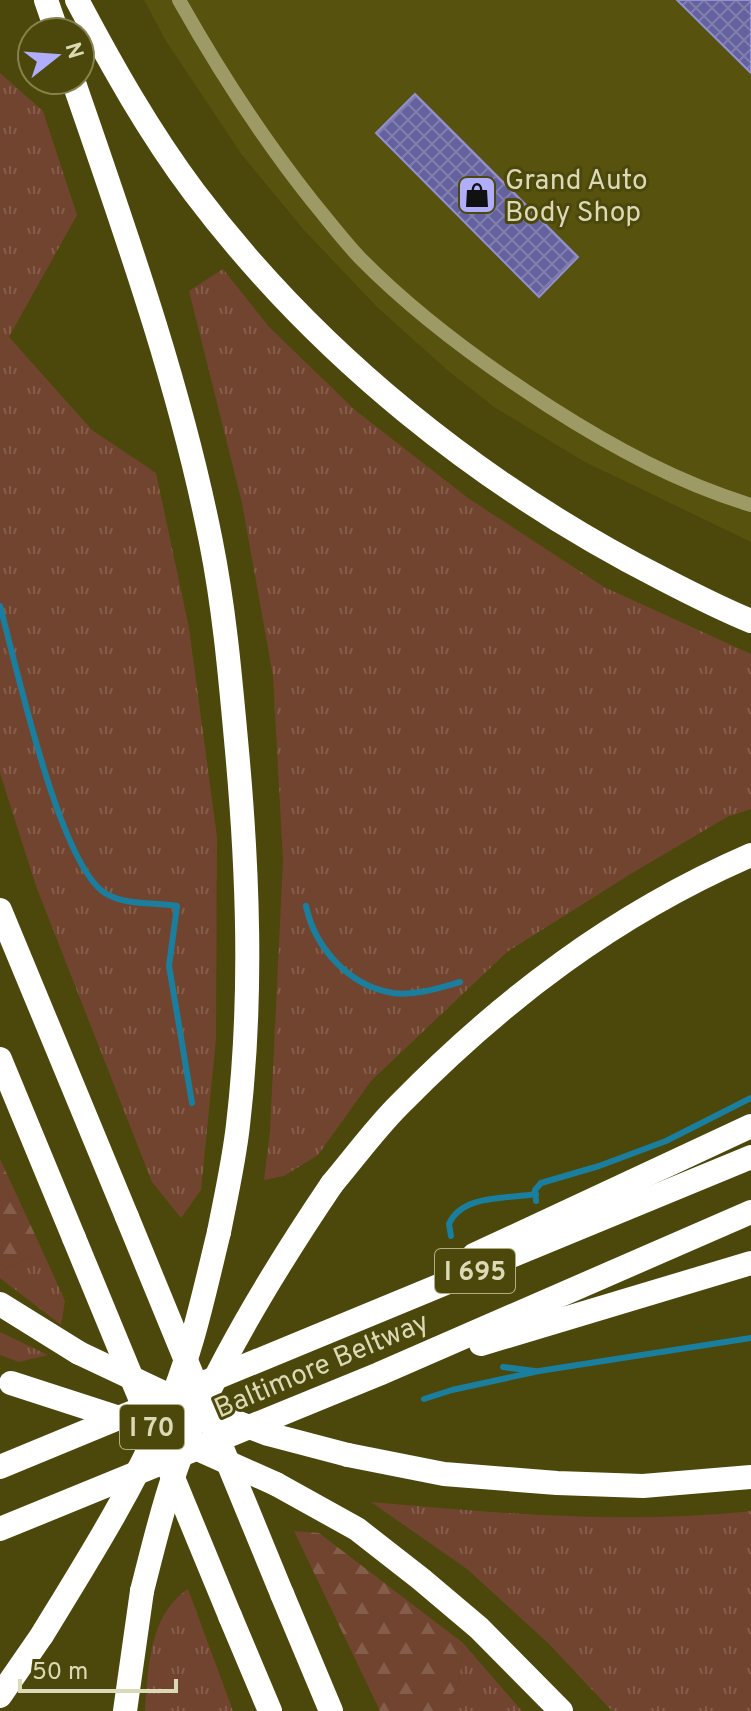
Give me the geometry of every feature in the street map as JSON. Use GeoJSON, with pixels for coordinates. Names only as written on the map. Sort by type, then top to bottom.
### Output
{"type":"FeatureCollection","features":[{"type":"Feature","properties":{"kind":"highway"},"geometry":{"type":"LineString","coordinates":[[77,0],[115,72],[193,191],[255,266],[331,346],[404,410],[523,498],[616,555],[751,621]]}},
{"type":"Feature","properties":{"kind":"highway"},"geometry":{"type":"LineString","coordinates":[[0,1696],[42,1635],[111,1522],[166,1413],[195,1327],[219,1232],[238,1127],[245,1035],[247,912],[240,784],[225,630],[211,542],[172,385],[123,225],[79,96]]}},
{"type":"Feature","properties":{"kind":"highway"},"geometry":{"type":"LineString","coordinates":[[125,1711],[142,1591],[164,1504],[196,1417],[261,1293],[332,1184],[397,1107],[457,1049],[530,986],[615,925],[699,877],[751,855]]}},
{"type":"Feature","properties":{"kind":"highway","name":"I 70"},"geometry":{"type":"LineString","coordinates":[[0,910],[331,1711]]}},
{"type":"Feature","properties":{"kind":"highway","name":"I 70"},"geometry":{"type":"LineString","coordinates":[[0,1059],[270,1711]]}},
{"type":"Feature","properties":{"kind":"highway"},"geometry":{"type":"LineString","coordinates":[[199,1386],[751,1126]]}},
{"type":"Feature","properties":{"kind":"highway","name":"Baltimore Beltway"},"geometry":{"type":"LineString","coordinates":[[0,1467],[751,1157]]}},
{"type":"Feature","properties":{"kind":"highway","name":"Baltimore Beltway"},"geometry":{"type":"LineString","coordinates":[[0,1529],[379,1374],[751,1212]]}},
{"type":"Feature","properties":{"kind":"highway"},"geometry":{"type":"LineString","coordinates":[[379,1374],[751,1263]]}},
{"type":"Feature","properties":{"kind":"highway"},"geometry":{"type":"LineString","coordinates":[[0,1304],[79,1353],[211,1413],[268,1434],[348,1455],[444,1474],[557,1483],[643,1486],[751,1477]]}},
{"type":"Feature","properties":{"kind":"highway"},"geometry":{"type":"LineString","coordinates":[[6,1382],[153,1429],[276,1484],[357,1529],[479,1628],[561,1711]]}},
{"type":"Feature","properties":{"kind":"street"},"geometry":{"type":"LineString","coordinates":[[179,0],[236,97],[276,156],[358,256],[413,307],[509,381],[602,440],[709,492],[751,505]]}},
{"type":"Feature","properties":{"kind":"shaded area"},"geometry":{"type":"Polygon","coordinates":[[[144,0],[751,0],[751,542],[583,461],[494,407],[446,369],[377,307],[303,229],[242,155],[166,41],[144,0]]]}},
{"type":"Feature","properties":{"kind":"green space"},"geometry":{"type":"Polygon","coordinates":[[[0,73],[16,87],[16,96],[26,96],[43,111],[77,215],[9,337],[92,430],[156,473],[189,628],[217,837],[216,1039],[201,1190],[181,1218],[152,1182],[36,886],[0,773],[0,73]]]}},
{"type":"Feature","properties":{"kind":"green space"},"geometry":{"type":"Polygon","coordinates":[[[223,269],[269,327],[355,410],[468,498],[604,587],[751,654],[751,809],[727,817],[507,952],[371,1081],[318,1155],[284,1176],[264,1180],[270,1131],[283,861],[273,676],[242,503],[189,291],[223,269]]]}},
{"type":"Feature","properties":{"kind":"green space"},"geometry":{"type":"Polygon","coordinates":[[[0,1159],[42,1250],[0,1272],[0,1159]]]}},
{"type":"Feature","properties":{"kind":"green space"},"geometry":{"type":"Polygon","coordinates":[[[42,1250],[65,1301],[61,1325],[0,1278],[0,1272],[42,1250]]]}},
{"type":"Feature","properties":{"kind":"green space"},"geometry":{"type":"Polygon","coordinates":[[[0,1332],[48,1355],[19,1362],[0,1355],[0,1332]]]}},
{"type":"Feature","properties":{"kind":"green space"},"geometry":{"type":"Polygon","coordinates":[[[371,1502],[608,1517],[751,1511],[751,1711],[612,1711],[548,1643],[467,1569],[371,1502]]]}},
{"type":"Feature","properties":{"kind":"green space"},"geometry":{"type":"Polygon","coordinates":[[[294,1531],[319,1533],[463,1643],[459,1683],[441,1711],[380,1711],[294,1531]]]}},
{"type":"Feature","properties":{"kind":"green space"},"geometry":{"type":"Polygon","coordinates":[[[188,1589],[233,1711],[145,1711],[150,1661],[158,1628],[175,1600],[188,1589]]]}},
{"type":"Feature","properties":{"kind":"green space"},"geometry":{"type":"Polygon","coordinates":[[[463,1643],[522,1711],[441,1711],[459,1683],[463,1643]]]}},
{"type":"Feature","properties":{"kind":"building"},"geometry":{"type":"Polygon","coordinates":[[[677,0],[751,0],[751,73],[677,0]]]}},
{"type":"Feature","properties":{"kind":"building","name":"Grand Auto Body Shop"},"geometry":{"type":"Polygon","coordinates":[[[415,94],[578,257],[539,297],[376,133],[415,94]]]}},
{"type":"Feature","properties":{"kind":"waterway"},"geometry":{"type":"LineString","coordinates":[[0,606],[41,760],[71,844],[88,875],[113,897],[131,902],[177,906],[169,966],[192,1103]]}},
{"type":"Feature","properties":{"kind":"waterway"},"geometry":{"type":"LineString","coordinates":[[306,906],[317,936],[326,950],[336,963],[362,982],[401,994],[460,982]]}},
{"type":"Feature","properties":{"kind":"waterway"},"geometry":{"type":"LineString","coordinates":[[536,1201],[535,1190],[541,1183],[666,1141],[751,1098]]}},
{"type":"Feature","properties":{"kind":"waterway"},"geometry":{"type":"LineString","coordinates":[[451,1236],[449,1224],[464,1207],[487,1200],[536,1194]]}},
{"type":"Feature","properties":{"kind":"waterway"},"geometry":{"type":"LineString","coordinates":[[424,1399],[539,1371],[751,1338]]}},
{"type":"Feature","properties":{"kind":"waterway"},"geometry":{"type":"LineString","coordinates":[[503,1367],[535,1371]]}},
{"type":"Feature","properties":{"kind":"place","name":"Grand Auto Body Shop"},"geometry":{"type":"Point","coordinates":[477,195]}}]}
